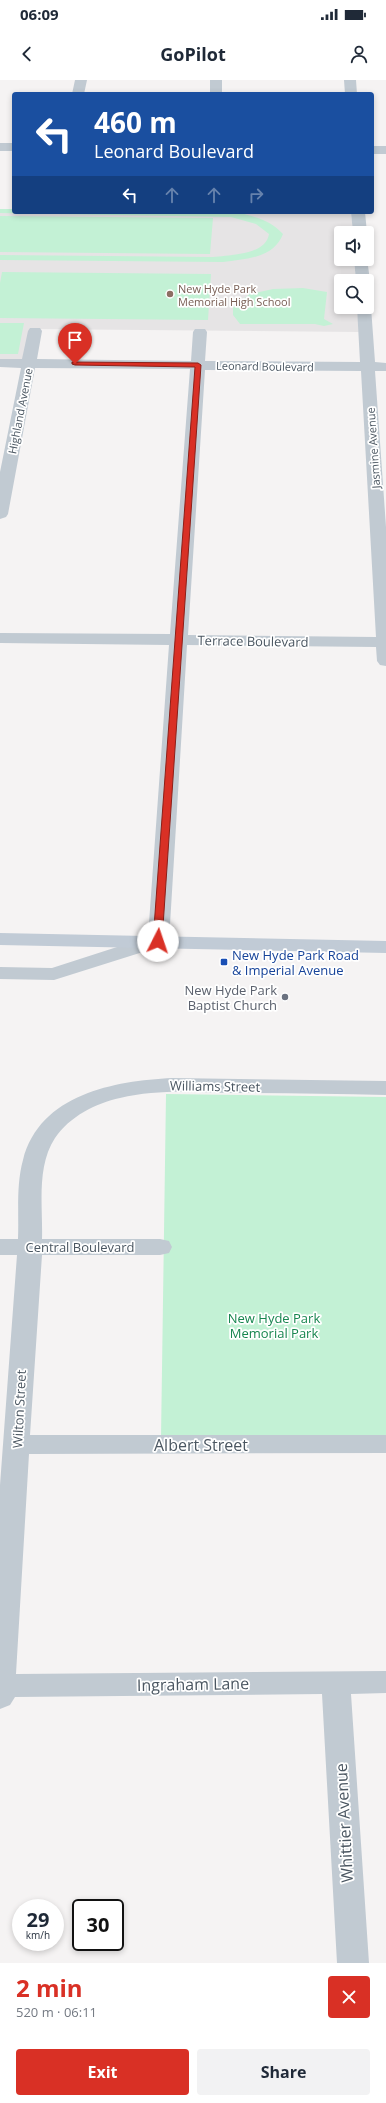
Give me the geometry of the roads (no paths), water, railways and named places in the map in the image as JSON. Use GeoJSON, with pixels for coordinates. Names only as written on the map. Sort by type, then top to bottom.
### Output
{"type":"FeatureCollection","features":[{"type":"Feature","properties":{"kind":"main road"},"geometry":{"type":"LineString","coordinates":[[0,939],[158,941],[386,947]]}},
{"type":"Feature","properties":{"kind":"street"},"geometry":{"type":"LineString","coordinates":[[78,92],[81,80]]}},
{"type":"Feature","properties":{"kind":"street"},"geometry":{"type":"LineString","coordinates":[[216,80],[216,92]]}},
{"type":"Feature","properties":{"kind":"street"},"geometry":{"type":"LineString","coordinates":[[350,80],[351,92]]}},
{"type":"Feature","properties":{"kind":"street"},"geometry":{"type":"LineString","coordinates":[[0,147],[12,147]]}},
{"type":"Feature","properties":{"kind":"street"},"geometry":{"type":"LineString","coordinates":[[374,150],[386,150]]}},
{"type":"Feature","properties":{"kind":"street"},"geometry":{"type":"LineString","coordinates":[[358,214],[359,226]]}},
{"type":"Feature","properties":{"kind":"street","name":"Jasmine Avenue"},"geometry":{"type":"LineString","coordinates":[[364,314],[386,661]]}},
{"type":"Feature","properties":{"kind":"street","name":"Highland Avenue"},"geometry":{"type":"LineString","coordinates":[[0,514],[35,331]]}},
{"type":"Feature","properties":{"kind":"street"},"geometry":{"type":"LineString","coordinates":[[0,973],[54,974],[158,941],[200,332]]}},
{"type":"Feature","properties":{"kind":"street","name":"Leonard Boulevard"},"geometry":{"type":"LineString","coordinates":[[0,363],[386,367]]}},
{"type":"Feature","properties":{"kind":"street","name":"Terrace Boulevard"},"geometry":{"type":"LineString","coordinates":[[0,638],[385,642]]}},
{"type":"Feature","properties":{"kind":"street","name":"Williams Street"},"geometry":{"type":"LineString","coordinates":[[53,1125],[69,1111],[81,1105],[104,1095],[138,1087],[172,1085],[386,1088]]}},
{"type":"Feature","properties":{"kind":"street","name":"Wilton Street"},"geometry":{"type":"LineString","coordinates":[[0,1691],[17,1445],[22,1333],[30,1247],[32,1168],[38,1147],[53,1125]]}},
{"type":"Feature","properties":{"kind":"street","name":"Central Boulevard"},"geometry":{"type":"LineString","coordinates":[[0,1247],[160,1247]]}},
{"type":"Feature","properties":{"kind":"street","name":"Albert Street"},"geometry":{"type":"LineString","coordinates":[[17,1445],[386,1444]]}},
{"type":"Feature","properties":{"kind":"street","name":"Whittier Avenue"},"geometry":{"type":"LineString","coordinates":[[336,1682],[353,1963]]}},
{"type":"Feature","properties":{"kind":"street","name":"Ingraham Lane"},"geometry":{"type":"LineString","coordinates":[[0,1691],[386,1682]]}},
{"type":"Feature","properties":{"kind":"place","name":"New Hyde Park Memorial High School"},"geometry":{"type":"Point","coordinates":[170,294]}},
{"type":"Feature","properties":{"kind":"place","name":"New Hyde Park Road & Imperial Avenue"},"geometry":{"type":"Point","coordinates":[224,962]}},
{"type":"Feature","properties":{"kind":"place","name":"New Hyde Park Baptist Church"},"geometry":{"type":"Point","coordinates":[285,997]}},
{"type":"Feature","properties":{"kind":"park label","name":"New Hyde Park Memorial Park"},"geometry":{"type":"Point","coordinates":[274,1326]}}]}
